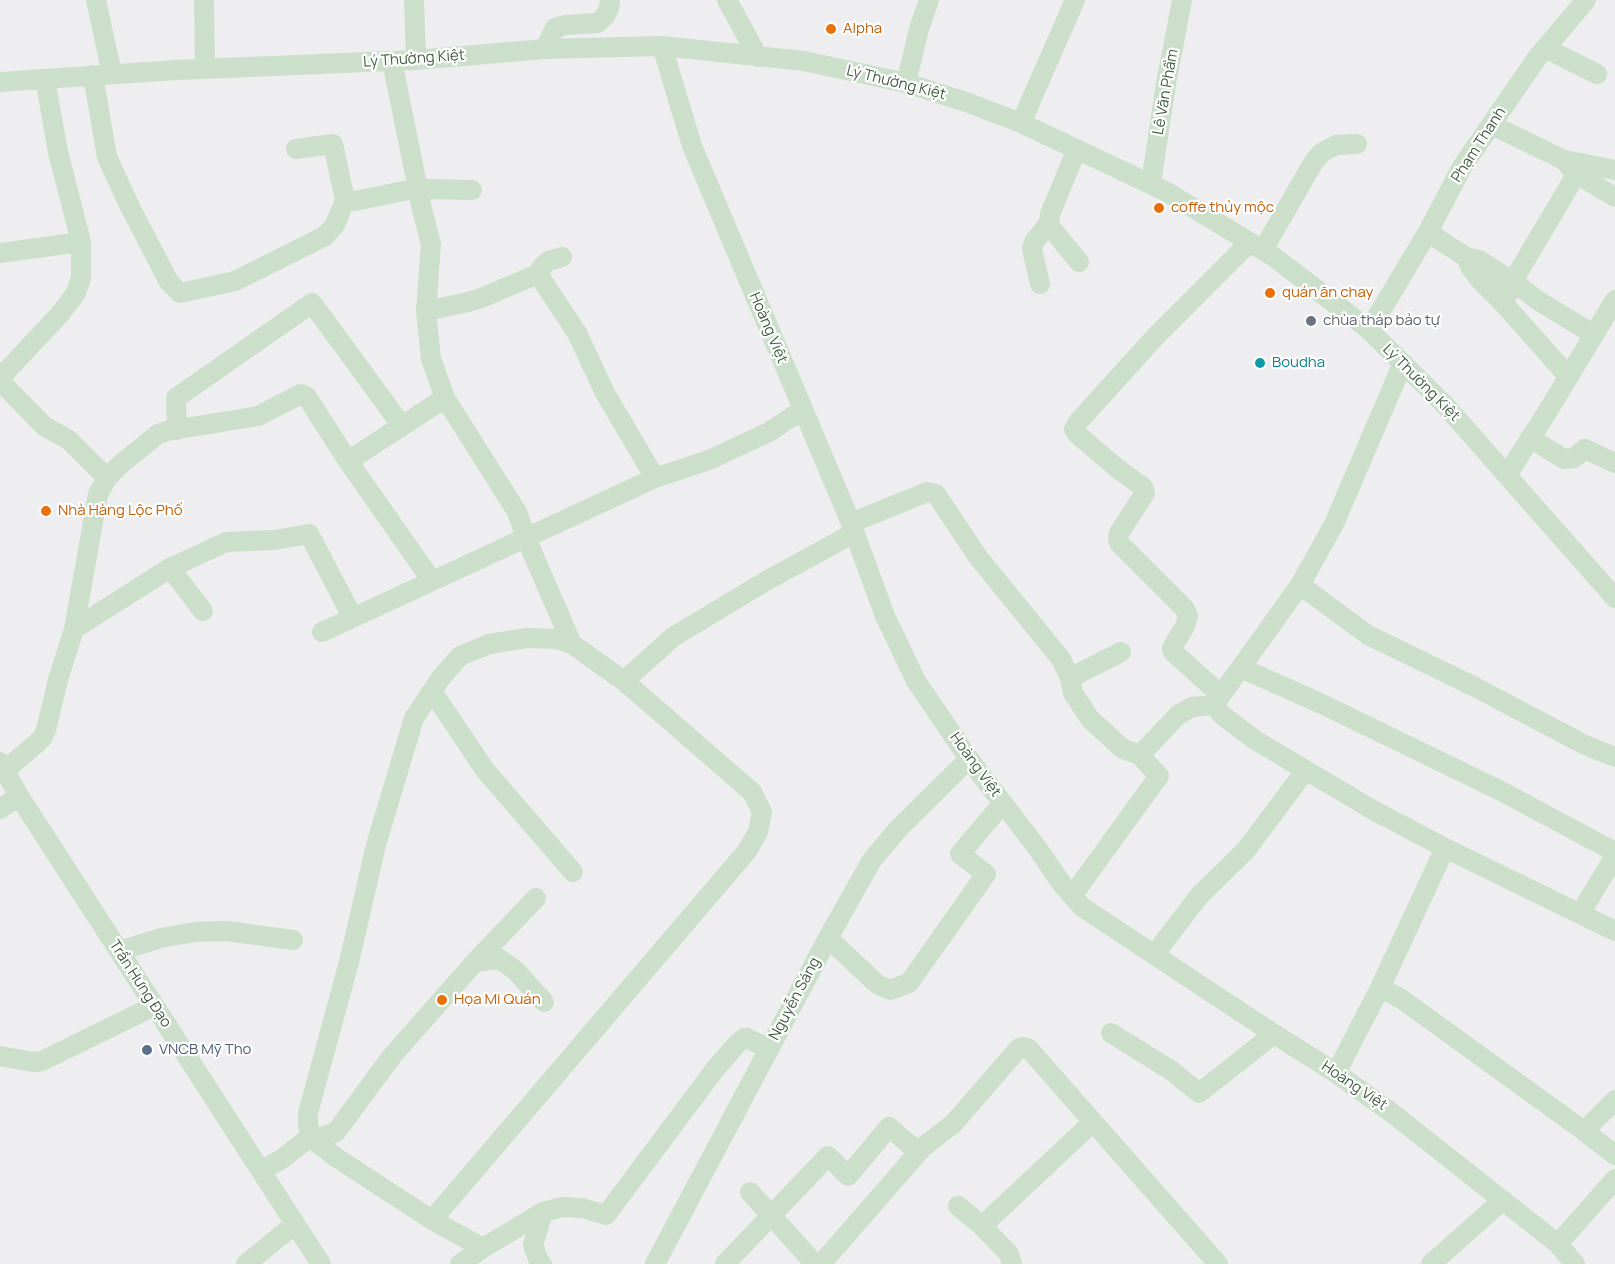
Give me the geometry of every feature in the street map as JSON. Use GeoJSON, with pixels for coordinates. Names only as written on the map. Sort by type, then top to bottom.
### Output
{"type":"FeatureCollection","features":[{"type":"Feature","properties":{"kind":"street"},"geometry":{"type":"LineString","coordinates":[[96,0],[107,157],[129,207],[169,282],[180,293],[235,281],[325,236],[335,225],[345,200],[333,144],[296,149]]}},
{"type":"Feature","properties":{"kind":"street"},"geometry":{"type":"LineString","coordinates":[[204,0],[205,69]]}},
{"type":"Feature","properties":{"kind":"street"},"geometry":{"type":"LineString","coordinates":[[414,0],[416,60]]}},
{"type":"Feature","properties":{"kind":"street"},"geometry":{"type":"LineString","coordinates":[[545,49],[555,28],[598,23],[606,16],[610,0]]}},
{"type":"Feature","properties":{"kind":"street"},"geometry":{"type":"LineString","coordinates":[[727,0],[758,57]]}},
{"type":"Feature","properties":{"kind":"street"},"geometry":{"type":"LineString","coordinates":[[906,83],[919,29],[929,0]]}},
{"type":"Feature","properties":{"kind":"street"},"geometry":{"type":"LineString","coordinates":[[1021,123],[1075,0]]}},
{"type":"Feature","properties":{"kind":"street","name":"Lê Văn Phẩm"},"geometry":{"type":"LineString","coordinates":[[1151,183],[1182,0]]}},
{"type":"Feature","properties":{"kind":"street","name":"Phạm Thanh"},"geometry":{"type":"LineString","coordinates":[[1368,329],[1429,230],[1462,167],[1545,48],[1586,0]]}},
{"type":"Feature","properties":{"kind":"street","name":"Lý Thường Kiệt"},"geometry":{"type":"LineString","coordinates":[[0,82],[205,69],[416,60],[545,49],[662,45],[804,61],[906,83],[969,103],[1021,123],[1151,183],[1257,246],[1368,329],[1444,404],[1615,598]]}},
{"type":"Feature","properties":{"kind":"street","name":"Hoàng Việt"},"geometry":{"type":"LineString","coordinates":[[662,45],[692,146],[853,528],[885,616],[916,681],[969,759],[1082,907],[1336,1073],[1392,1113],[1558,1244],[1575,1264]]}},
{"type":"Feature","properties":{"kind":"street"},"geometry":{"type":"LineString","coordinates":[[1545,48],[1597,74]]}},
{"type":"Feature","properties":{"kind":"street"},"geometry":{"type":"LineString","coordinates":[[392,61],[431,244],[426,311],[431,359],[445,398],[517,512],[572,644]]}},
{"type":"Feature","properties":{"kind":"street"},"geometry":{"type":"LineString","coordinates":[[45,79],[58,152],[81,242],[81,278],[76,293],[0,379],[44,426],[69,440],[107,478]]}},
{"type":"Feature","properties":{"kind":"street"},"geometry":{"type":"LineString","coordinates":[[1492,125],[1575,166],[1615,197]]}},
{"type":"Feature","properties":{"kind":"street"},"geometry":{"type":"LineString","coordinates":[[1357,144],[1336,145],[1321,153],[1257,246],[1155,337],[1074,429],[1118,469],[1143,487],[1145,493],[1119,533],[1118,539],[1120,544],[1185,609],[1188,616],[1172,648],[1173,652],[1217,700],[1222,716],[1305,771],[1445,848],[1615,931]]}},
{"type":"Feature","properties":{"kind":"street"},"geometry":{"type":"LineString","coordinates":[[1040,284],[1032,249],[1034,242],[1049,223],[1050,214],[1077,149]]}},
{"type":"Feature","properties":{"kind":"street"},"geometry":{"type":"LineString","coordinates":[[1575,166],[1615,170]]}},
{"type":"Feature","properties":{"kind":"street"},"geometry":{"type":"LineString","coordinates":[[1504,304],[1507,294],[1516,283],[1575,166]]}},
{"type":"Feature","properties":{"kind":"street"},"geometry":{"type":"LineString","coordinates":[[345,200],[355,201],[426,189],[472,190]]}},
{"type":"Feature","properties":{"kind":"street"},"geometry":{"type":"LineString","coordinates":[[1049,223],[1079,262]]}},
{"type":"Feature","properties":{"kind":"street"},"geometry":{"type":"LineString","coordinates":[[1429,230],[1438,240],[1466,257],[1479,260],[1516,283],[1537,300],[1593,334]]}},
{"type":"Feature","properties":{"kind":"street"},"geometry":{"type":"LineString","coordinates":[[0,253],[81,242]]}},
{"type":"Feature","properties":{"kind":"street"},"geometry":{"type":"LineString","coordinates":[[426,311],[468,303],[538,274],[548,261],[562,256]]}},
{"type":"Feature","properties":{"kind":"street"},"geometry":{"type":"LineString","coordinates":[[1466,257],[1480,280],[1568,376]]}},
{"type":"Feature","properties":{"kind":"street"},"geometry":{"type":"LineString","coordinates":[[538,274],[577,333],[605,393],[655,478]]}},
{"type":"Feature","properties":{"kind":"street"},"geometry":{"type":"LineString","coordinates":[[1507,475],[1615,300]]}},
{"type":"Feature","properties":{"kind":"street"},"geometry":{"type":"LineString","coordinates":[[177,430],[176,398],[312,303],[402,426]]}},
{"type":"Feature","properties":{"kind":"street"},"geometry":{"type":"LineString","coordinates":[[1143,756],[1144,751],[1178,715],[1192,707],[1217,700],[1300,585],[1334,524],[1403,363]]}},
{"type":"Feature","properties":{"kind":"street"},"geometry":{"type":"LineString","coordinates":[[2,766],[43,736],[74,629],[98,494],[107,478],[158,434],[258,416],[301,394],[311,402],[348,461],[432,581]]}},
{"type":"Feature","properties":{"kind":"street"},"geometry":{"type":"LineString","coordinates":[[348,461],[445,398]]}},
{"type":"Feature","properties":{"kind":"street"},"geometry":{"type":"LineString","coordinates":[[322,632],[655,478],[709,460],[769,432],[802,410]]}},
{"type":"Feature","properties":{"kind":"street"},"geometry":{"type":"LineString","coordinates":[[1530,438],[1564,459],[1574,458],[1585,449],[1615,463]]}},
{"type":"Feature","properties":{"kind":"street"},"geometry":{"type":"LineString","coordinates":[[624,681],[674,637],[853,528],[927,492],[936,494],[978,557],[1061,659],[1070,678],[1073,693],[1090,719],[1122,748],[1143,756],[1159,776],[1072,896]]}},
{"type":"Feature","properties":{"kind":"street"},"geometry":{"type":"LineString","coordinates":[[74,629],[170,568],[226,542],[274,540],[309,534],[353,618]]}},
{"type":"Feature","properties":{"kind":"street"},"geometry":{"type":"LineString","coordinates":[[170,568],[203,611]]}},
{"type":"Feature","properties":{"kind":"street"},"geometry":{"type":"LineString","coordinates":[[1300,585],[1368,635],[1615,757]]}},
{"type":"Feature","properties":{"kind":"street"},"geometry":{"type":"LineString","coordinates":[[432,1220],[747,851],[758,832],[762,812],[752,792],[624,681],[572,644],[544,637],[489,644],[460,656],[432,690],[414,718],[376,845],[349,962],[308,1113],[308,1126],[313,1137],[337,1158],[432,1220],[483,1248]]}},
{"type":"Feature","properties":{"kind":"street"},"geometry":{"type":"LineString","coordinates":[[1070,678],[1121,652]]}},
{"type":"Feature","properties":{"kind":"street"},"geometry":{"type":"LineString","coordinates":[[1241,669],[1322,704],[1481,781],[1615,852]]}},
{"type":"Feature","properties":{"kind":"street"},"geometry":{"type":"LineString","coordinates":[[432,690],[485,770],[573,872]]}},
{"type":"Feature","properties":{"kind":"street","name":"Nguyễn Sáng"},"geometry":{"type":"LineString","coordinates":[[655,1264],[828,938],[872,860],[899,828],[969,759]]}},
{"type":"Feature","properties":{"kind":"street","name":"Trần Hưng Đạo"},"geometry":{"type":"LineString","coordinates":[[2,766],[19,796],[321,1264]]}},
{"type":"Feature","properties":{"kind":"street"},"geometry":{"type":"LineString","coordinates":[[1154,955],[1199,896],[1246,850],[1305,771]]}},
{"type":"Feature","properties":{"kind":"street"},"geometry":{"type":"LineString","coordinates":[[0,809],[19,796]]}},
{"type":"Feature","properties":{"kind":"street"},"geometry":{"type":"LineString","coordinates":[[828,938],[877,984],[890,990],[909,983],[986,874],[960,854],[1003,804]]}},
{"type":"Feature","properties":{"kind":"street"},"geometry":{"type":"LineString","coordinates":[[1336,1073],[1380,987],[1445,848]]}},
{"type":"Feature","properties":{"kind":"street"},"geometry":{"type":"LineString","coordinates":[[1580,914],[1615,856]]}},
{"type":"Feature","properties":{"kind":"street"},"geometry":{"type":"LineString","coordinates":[[261,1171],[313,1137],[336,1132],[392,1056],[475,962],[536,898]]}},
{"type":"Feature","properties":{"kind":"street"},"geometry":{"type":"LineString","coordinates":[[119,951],[161,938],[195,932],[226,931],[293,940]]}},
{"type":"Feature","properties":{"kind":"street"},"geometry":{"type":"LineString","coordinates":[[475,962],[500,959],[516,971],[544,1002]]}},
{"type":"Feature","properties":{"kind":"street"},"geometry":{"type":"LineString","coordinates":[[1380,987],[1400,998],[1615,1155]]}},
{"type":"Feature","properties":{"kind":"street"},"geometry":{"type":"LineString","coordinates":[[0,1056],[33,1062],[42,1061],[154,1006]]}},
{"type":"Feature","properties":{"kind":"street"},"geometry":{"type":"LineString","coordinates":[[1111,1033],[1172,1071],[1199,1093],[1274,1034]]}},
{"type":"Feature","properties":{"kind":"street"},"geometry":{"type":"LineString","coordinates":[[460,1264],[543,1212],[563,1208],[582,1208],[606,1215],[716,1068],[737,1044],[747,1038],[769,1049]]}},
{"type":"Feature","properties":{"kind":"street"},"geometry":{"type":"LineString","coordinates":[[750,1192],[821,1264],[918,1152],[953,1124],[1019,1048],[1024,1047],[1029,1048],[1218,1264]]}},
{"type":"Feature","properties":{"kind":"street"},"geometry":{"type":"LineString","coordinates":[[1584,1131],[1615,1100]]}},
{"type":"Feature","properties":{"kind":"street"},"geometry":{"type":"LineString","coordinates":[[982,1226],[1093,1122]]}},
{"type":"Feature","properties":{"kind":"street"},"geometry":{"type":"LineString","coordinates":[[725,1264],[828,1156],[848,1176],[889,1126],[918,1152]]}},
{"type":"Feature","properties":{"kind":"street"},"geometry":{"type":"LineString","coordinates":[[1558,1244],[1615,1179]]}},
{"type":"Feature","properties":{"kind":"street"},"geometry":{"type":"LineString","coordinates":[[1431,1264],[1503,1200]]}},
{"type":"Feature","properties":{"kind":"street"},"geometry":{"type":"LineString","coordinates":[[958,1206],[982,1226],[1009,1254],[1011,1264]]}},
{"type":"Feature","properties":{"kind":"street"},"geometry":{"type":"LineString","coordinates":[[542,1264],[538,1260],[533,1245],[543,1212]]}},
{"type":"Feature","properties":{"kind":"street"},"geometry":{"type":"LineString","coordinates":[[246,1264],[295,1224]]}},
{"type":"Feature","properties":{"kind":"place","name":"Alpha"},"geometry":{"type":"Point","coordinates":[831,29]}},
{"type":"Feature","properties":{"kind":"place","name":"coffe thủy mộc"},"geometry":{"type":"Point","coordinates":[1159,208]}},
{"type":"Feature","properties":{"kind":"place","name":"quán ăn chay"},"geometry":{"type":"Point","coordinates":[1270,293]}},
{"type":"Feature","properties":{"kind":"place","name":"chùa tháp bảo tự"},"geometry":{"type":"Point","coordinates":[1311,321]}},
{"type":"Feature","properties":{"kind":"place","name":"Boudha"},"geometry":{"type":"Point","coordinates":[1260,363]}},
{"type":"Feature","properties":{"kind":"place","name":"Nhà Hàng Lộc Phố"},"geometry":{"type":"Point","coordinates":[46,511]}},
{"type":"Feature","properties":{"kind":"place","name":"Họa Mi Quán"},"geometry":{"type":"Point","coordinates":[442,1000]}},
{"type":"Feature","properties":{"kind":"place","name":"VNCB Mỹ Tho"},"geometry":{"type":"Point","coordinates":[147,1050]}}]}
